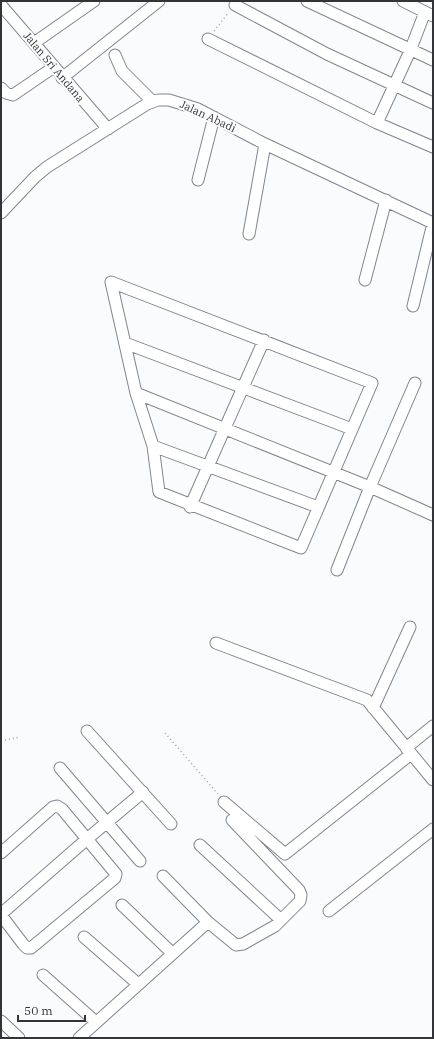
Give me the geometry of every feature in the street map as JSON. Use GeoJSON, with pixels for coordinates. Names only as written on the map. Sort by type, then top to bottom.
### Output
{"type":"FeatureCollection","features":[{"type":"Feature","properties":{"kind":"street"},"geometry":{"type":"LineString","coordinates":[[34,43],[94,1]]}},
{"type":"Feature","properties":{"kind":"street"},"geometry":{"type":"LineString","coordinates":[[62,78],[159,1]]}},
{"type":"Feature","properties":{"kind":"street"},"geometry":{"type":"LineString","coordinates":[[307,1],[410,51],[433,60]]}},
{"type":"Feature","properties":{"kind":"street"},"geometry":{"type":"LineString","coordinates":[[377,123],[410,51],[429,14],[403,1]]}},
{"type":"Feature","properties":{"kind":"street","name":"Jalan Sri Andana"},"geometry":{"type":"LineString","coordinates":[[1,5],[62,78],[108,129]]}},
{"type":"Feature","properties":{"kind":"street"},"geometry":{"type":"LineString","coordinates":[[235,5],[327,54],[433,103]]}},
{"type":"Feature","properties":{"kind":"street"},"geometry":{"type":"LineString","coordinates":[[208,39],[377,123],[433,147]]}},
{"type":"Feature","properties":{"kind":"street"},"geometry":{"type":"LineString","coordinates":[[115,55],[122,71],[153,102]]}},
{"type":"Feature","properties":{"kind":"street"},"geometry":{"type":"LineString","coordinates":[[1,88],[6,93],[13,95],[54,67]]}},
{"type":"Feature","properties":{"kind":"street","name":"Jalan Abadi"},"geometry":{"type":"LineString","coordinates":[[1,213],[48,167],[153,102],[164,99],[178,102],[214,117],[265,144],[433,223]]}},
{"type":"Feature","properties":{"kind":"street"},"geometry":{"type":"LineString","coordinates":[[198,180],[214,117]]}},
{"type":"Feature","properties":{"kind":"street"},"geometry":{"type":"LineString","coordinates":[[249,234],[265,144]]}},
{"type":"Feature","properties":{"kind":"street"},"geometry":{"type":"LineString","coordinates":[[1,197],[11,202]]}},
{"type":"Feature","properties":{"kind":"street"},"geometry":{"type":"LineString","coordinates":[[365,280],[386,200]]}},
{"type":"Feature","properties":{"kind":"street"},"geometry":{"type":"LineString","coordinates":[[413,306],[433,223]]}},
{"type":"Feature","properties":{"kind":"street"},"geometry":{"type":"LineString","coordinates":[[111,282],[264,340],[372,383],[300,548],[159,492],[153,446],[136,393],[111,282]]}},
{"type":"Feature","properties":{"kind":"street"},"geometry":{"type":"LineString","coordinates":[[191,506],[223,430],[264,340]]}},
{"type":"Feature","properties":{"kind":"street"},"geometry":{"type":"LineString","coordinates":[[125,343],[352,429]]}},
{"type":"Feature","properties":{"kind":"street"},"geometry":{"type":"LineString","coordinates":[[337,570],[370,487],[415,383]]}},
{"type":"Feature","properties":{"kind":"street"},"geometry":{"type":"LineString","coordinates":[[136,393],[223,430],[370,487],[433,515]]}},
{"type":"Feature","properties":{"kind":"street"},"geometry":{"type":"LineString","coordinates":[[153,446],[318,507]]}},
{"type":"Feature","properties":{"kind":"street"},"geometry":{"type":"LineString","coordinates":[[373,708],[410,627]]}},
{"type":"Feature","properties":{"kind":"street"},"geometry":{"type":"LineString","coordinates":[[216,643],[367,700],[433,780]]}},
{"type":"Feature","properties":{"kind":"street"},"geometry":{"type":"LineString","coordinates":[[224,802],[286,854],[408,751],[433,726]]}},
{"type":"Feature","properties":{"kind":"street"},"geometry":{"type":"LineString","coordinates":[[87,731],[172,824]]}},
{"type":"Feature","properties":{"kind":"street"},"geometry":{"type":"LineString","coordinates":[[60,768],[140,861]]}},
{"type":"Feature","properties":{"kind":"street"},"geometry":{"type":"LineString","coordinates":[[1,853],[57,806],[62,809],[87,839],[113,869],[116,874],[115,878],[31,948],[27,948],[23,944],[1,914],[87,839],[106,822],[143,792]]}},
{"type":"Feature","properties":{"kind":"street"},"geometry":{"type":"LineString","coordinates":[[163,876],[208,922],[236,945],[248,942],[275,926],[300,901],[301,895],[299,890],[232,820]]}},
{"type":"Feature","properties":{"kind":"street"},"geometry":{"type":"LineString","coordinates":[[329,911],[433,829]]}},
{"type":"Feature","properties":{"kind":"street"},"geometry":{"type":"LineString","coordinates":[[200,845],[281,920]]}},
{"type":"Feature","properties":{"kind":"street"},"geometry":{"type":"LineString","coordinates":[[122,905],[172,953]]}},
{"type":"Feature","properties":{"kind":"street"},"geometry":{"type":"LineString","coordinates":[[79,1038],[208,922]]}},
{"type":"Feature","properties":{"kind":"street"},"geometry":{"type":"LineString","coordinates":[[84,938],[138,984]]}},
{"type":"Feature","properties":{"kind":"street"},"geometry":{"type":"LineString","coordinates":[[43,975],[96,1022]]}},
{"type":"Feature","properties":{"kind":"street"},"geometry":{"type":"LineString","coordinates":[[1,1021],[19,1038]]}},
{"type":"Feature","properties":{"kind":"path"},"geometry":{"type":"LineString","coordinates":[[208,39],[235,5]]}},
{"type":"Feature","properties":{"kind":"path"},"geometry":{"type":"LineString","coordinates":[[165,733],[224,802]]}},
{"type":"Feature","properties":{"kind":"path"},"geometry":{"type":"LineString","coordinates":[[1,742],[20,737]]}}]}
